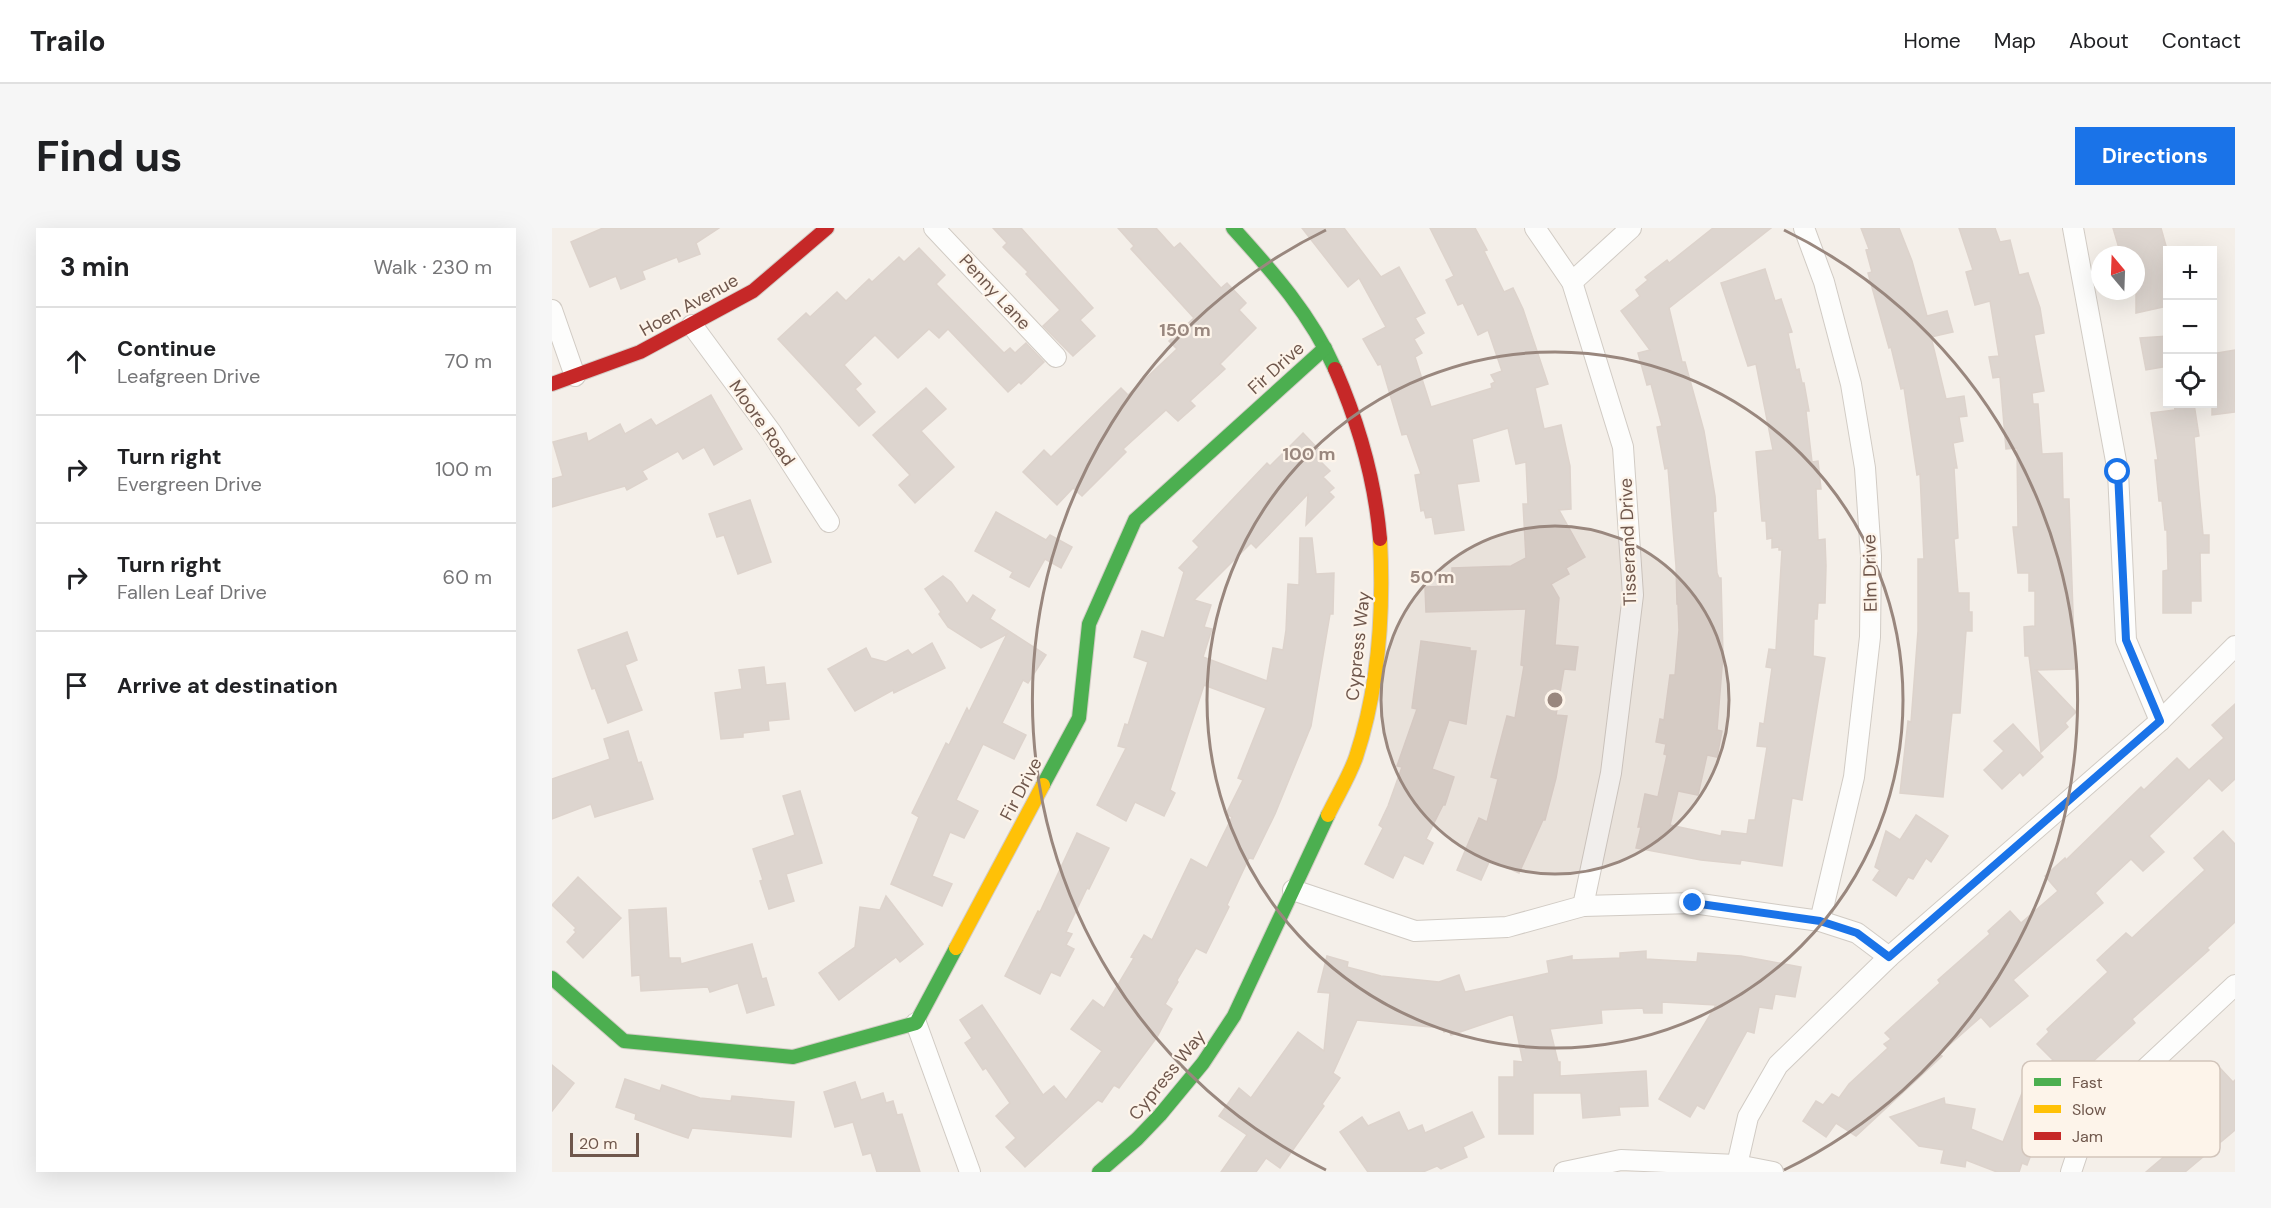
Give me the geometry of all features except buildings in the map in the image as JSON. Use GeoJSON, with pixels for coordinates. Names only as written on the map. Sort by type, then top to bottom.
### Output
{"type":"FeatureCollection","features":[{"type":"Feature","properties":{"kind":"street","name":"Hoen Avenue"},"geometry":{"type":"LineString","coordinates":[[552,384],[640,352],[753,291],[827,228]]}},
{"type":"Feature","properties":{"kind":"street","name":"Penny Lane"},"geometry":{"type":"LineString","coordinates":[[934,228],[1056,357]]}},
{"type":"Feature","properties":{"kind":"street","name":"Tisserand Drive"},"geometry":{"type":"LineString","coordinates":[[1534,228],[1572,282],[1623,447],[1633,595],[1611,773],[1583,906]]}},
{"type":"Feature","properties":{"kind":"street"},"geometry":{"type":"LineString","coordinates":[[1572,282],[1631,228]]}},
{"type":"Feature","properties":{"kind":"street","name":"Elm Drive"},"geometry":{"type":"LineString","coordinates":[[1804,228],[1824,282],[1851,384],[1865,468],[1871,556],[1870,637],[1854,777],[1820,921]]}},
{"type":"Feature","properties":{"kind":"street"},"geometry":{"type":"LineString","coordinates":[[2073,228],[2118,472],[2126,640],[2160,721]]}},
{"type":"Feature","properties":{"kind":"street","name":"Cypress Way"},"geometry":{"type":"LineString","coordinates":[[1099,1172],[1137,1139],[1160,1115],[1214,1046],[1246,993],[1355,759],[1373,695],[1382,627],[1382,550],[1372,476],[1354,418],[1325,348],[1306,316],[1242,231]]}},
{"type":"Feature","properties":{"kind":"street"},"geometry":{"type":"LineString","coordinates":[[552,310],[575,376]]}},
{"type":"Feature","properties":{"kind":"street","name":"Moore Road"},"geometry":{"type":"LineString","coordinates":[[692,325],[771,432],[829,522]]}},
{"type":"Feature","properties":{"kind":"street","name":"Fir Drive"},"geometry":{"type":"LineString","coordinates":[[916,1023],[1079,718],[1089,624],[1135,520],[1325,348]]}},
{"type":"Feature","properties":{"kind":"street"},"geometry":{"type":"LineString","coordinates":[[1737,1165],[1748,1116],[1778,1065],[1889,957],[2160,721],[2235,646]]}},
{"type":"Feature","properties":{"kind":"street"},"geometry":{"type":"LineString","coordinates":[[1293,890],[1415,931],[1507,927],[1583,906],[1693,903],[1820,921],[1857,933],[1889,957]]}},
{"type":"Feature","properties":{"kind":"street"},"geometry":{"type":"LineString","coordinates":[[552,978],[624,1041],[793,1057],[916,1023],[970,1172]]}},
{"type":"Feature","properties":{"kind":"street"},"geometry":{"type":"LineString","coordinates":[[2154,1061],[2235,985]]}},
{"type":"Feature","properties":{"kind":"street"},"geometry":{"type":"LineString","coordinates":[[2071,1172],[2076,1157]]}},
{"type":"Feature","properties":{"kind":"street"},"geometry":{"type":"LineString","coordinates":[[1564,1172],[1621,1160],[1737,1165],[1773,1172]]}},
{"type":"Feature","properties":{"kind":"traffic: fast"},"geometry":{"type":"LineString","coordinates":[[1233,228],[1303,312],[1335,369]]}},
{"type":"Feature","properties":{"kind":"traffic: fast"},"geometry":{"type":"LineString","coordinates":[[1043,785],[1079,718],[1089,624],[1135,520],[1325,348]]}},
{"type":"Feature","properties":{"kind":"traffic: fast"},"geometry":{"type":"LineString","coordinates":[[1099,1172],[1137,1139],[1160,1115],[1203,1063],[1234,1016],[1328,815]]}},
{"type":"Feature","properties":{"kind":"traffic: fast"},"geometry":{"type":"LineString","coordinates":[[552,978],[624,1041],[793,1057],[916,1023],[956,948]]}},
{"type":"Feature","properties":{"kind":"traffic: slow"},"geometry":{"type":"LineString","coordinates":[[1328,815],[1356,757],[1370,704],[1380,622],[1380,539]]}},
{"type":"Feature","properties":{"kind":"traffic: slow"},"geometry":{"type":"LineString","coordinates":[[956,948],[1043,785]]}},
{"type":"Feature","properties":{"kind":"traffic: jam"},"geometry":{"type":"LineString","coordinates":[[552,384],[640,352],[753,291],[827,228]]}},
{"type":"Feature","properties":{"kind":"traffic: jam"},"geometry":{"type":"LineString","coordinates":[[1335,369],[1365,452],[1380,539]]}},
{"type":"Feature","properties":{"kind":"route"},"geometry":{"type":"LineString","coordinates":[[1693,903],[1820,921],[1857,933],[1889,957],[2160,721],[2126,640],[2118,472]]}}]}
